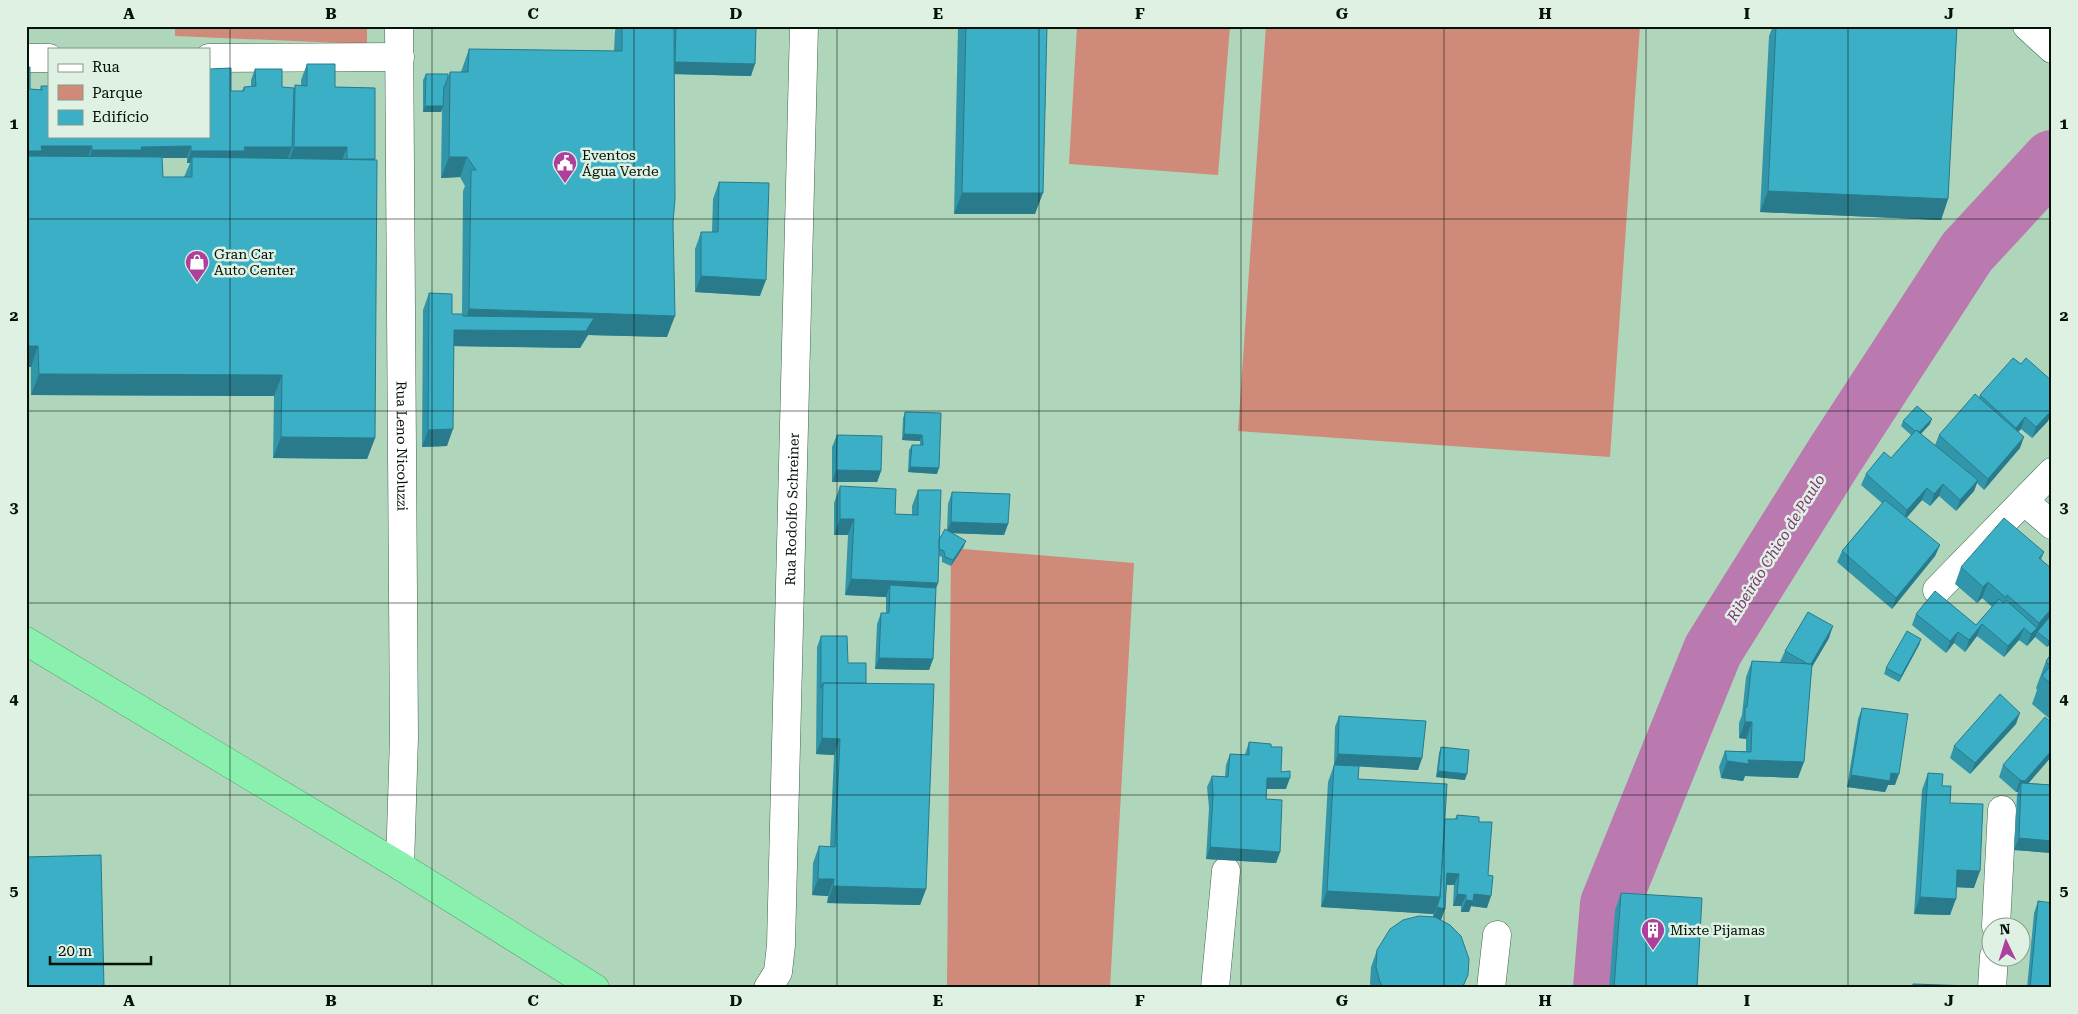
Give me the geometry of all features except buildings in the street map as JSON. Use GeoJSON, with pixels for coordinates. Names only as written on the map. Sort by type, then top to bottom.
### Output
{"type":"FeatureCollection","features":[{"type":"Feature","properties":{"kind":"highway"},"geometry":{"type":"LineString","coordinates":[[26,641],[400,866],[595,988]]}},
{"type":"Feature","properties":{"kind":"street","name":"Rua Leno Nicoluzzi"},"geometry":{"type":"LineString","coordinates":[[399,26],[404,727],[400,866]]}},
{"type":"Feature","properties":{"kind":"street","name":"Rua Rodolfo Schreiner"},"geometry":{"type":"LineString","coordinates":[[768,988],[778,972],[781,946],[804,26]]}},
{"type":"Feature","properties":{"kind":"street"},"geometry":{"type":"LineString","coordinates":[[2027,26],[2052,49]]}},
{"type":"Feature","properties":{"kind":"street"},"geometry":{"type":"LineString","coordinates":[[210,58],[400,57]]}},
{"type":"Feature","properties":{"kind":"street"},"geometry":{"type":"LineString","coordinates":[[26,58],[48,58]]}},
{"type":"Feature","properties":{"kind":"street"},"geometry":{"type":"LineString","coordinates":[[1937,590],[2052,472]]}},
{"type":"Feature","properties":{"kind":"street"},"geometry":{"type":"LineString","coordinates":[[2024,501],[2052,525]]}},
{"type":"Feature","properties":{"kind":"street"},"geometry":{"type":"LineString","coordinates":[[1997,916],[2002,810]]}},
{"type":"Feature","properties":{"kind":"street"},"geometry":{"type":"LineString","coordinates":[[1215,988],[1226,871]]}},
{"type":"Feature","properties":{"kind":"street"},"geometry":{"type":"LineString","coordinates":[[1491,988],[1497,935]]}},
{"type":"Feature","properties":{"kind":"street"},"geometry":{"type":"LineString","coordinates":[[1992,988],[1993,966]]}},
{"type":"Feature","properties":{"kind":"green space"},"geometry":{"type":"Polygon","coordinates":[[[175,26],[367,26],[367,44],[175,36],[175,26]]]}},
{"type":"Feature","properties":{"kind":"green space"},"geometry":{"type":"Polygon","coordinates":[[[1077,26],[1230,26],[1218,175],[1069,164],[1077,26]]]}},
{"type":"Feature","properties":{"kind":"green space"},"geometry":{"type":"Polygon","coordinates":[[[1266,26],[1640,26],[1610,457],[1238,431],[1266,26]]]}},
{"type":"Feature","properties":{"kind":"green space"},"geometry":{"type":"Polygon","coordinates":[[[951,548],[1134,563],[1110,988],[947,988],[951,548]]]}},
{"type":"Feature","properties":{"kind":"waterway","name":"Ribeirão Chico de Paulo"},"geometry":{"type":"LineString","coordinates":[[1603,988],[1610,904],[1713,650],[1835,455],[1967,252],[2052,160]]}},
{"type":"Feature","properties":{"kind":"place","name":"Eventos Água Verde"},"geometry":{"type":"Point","coordinates":[565,184]}},
{"type":"Feature","properties":{"kind":"place","name":"Gran Car Auto Center"},"geometry":{"type":"Point","coordinates":[197,283]}},
{"type":"Feature","properties":{"kind":"place","name":"Mixte Pijamas"},"geometry":{"type":"Point","coordinates":[1653,951]}}]}
